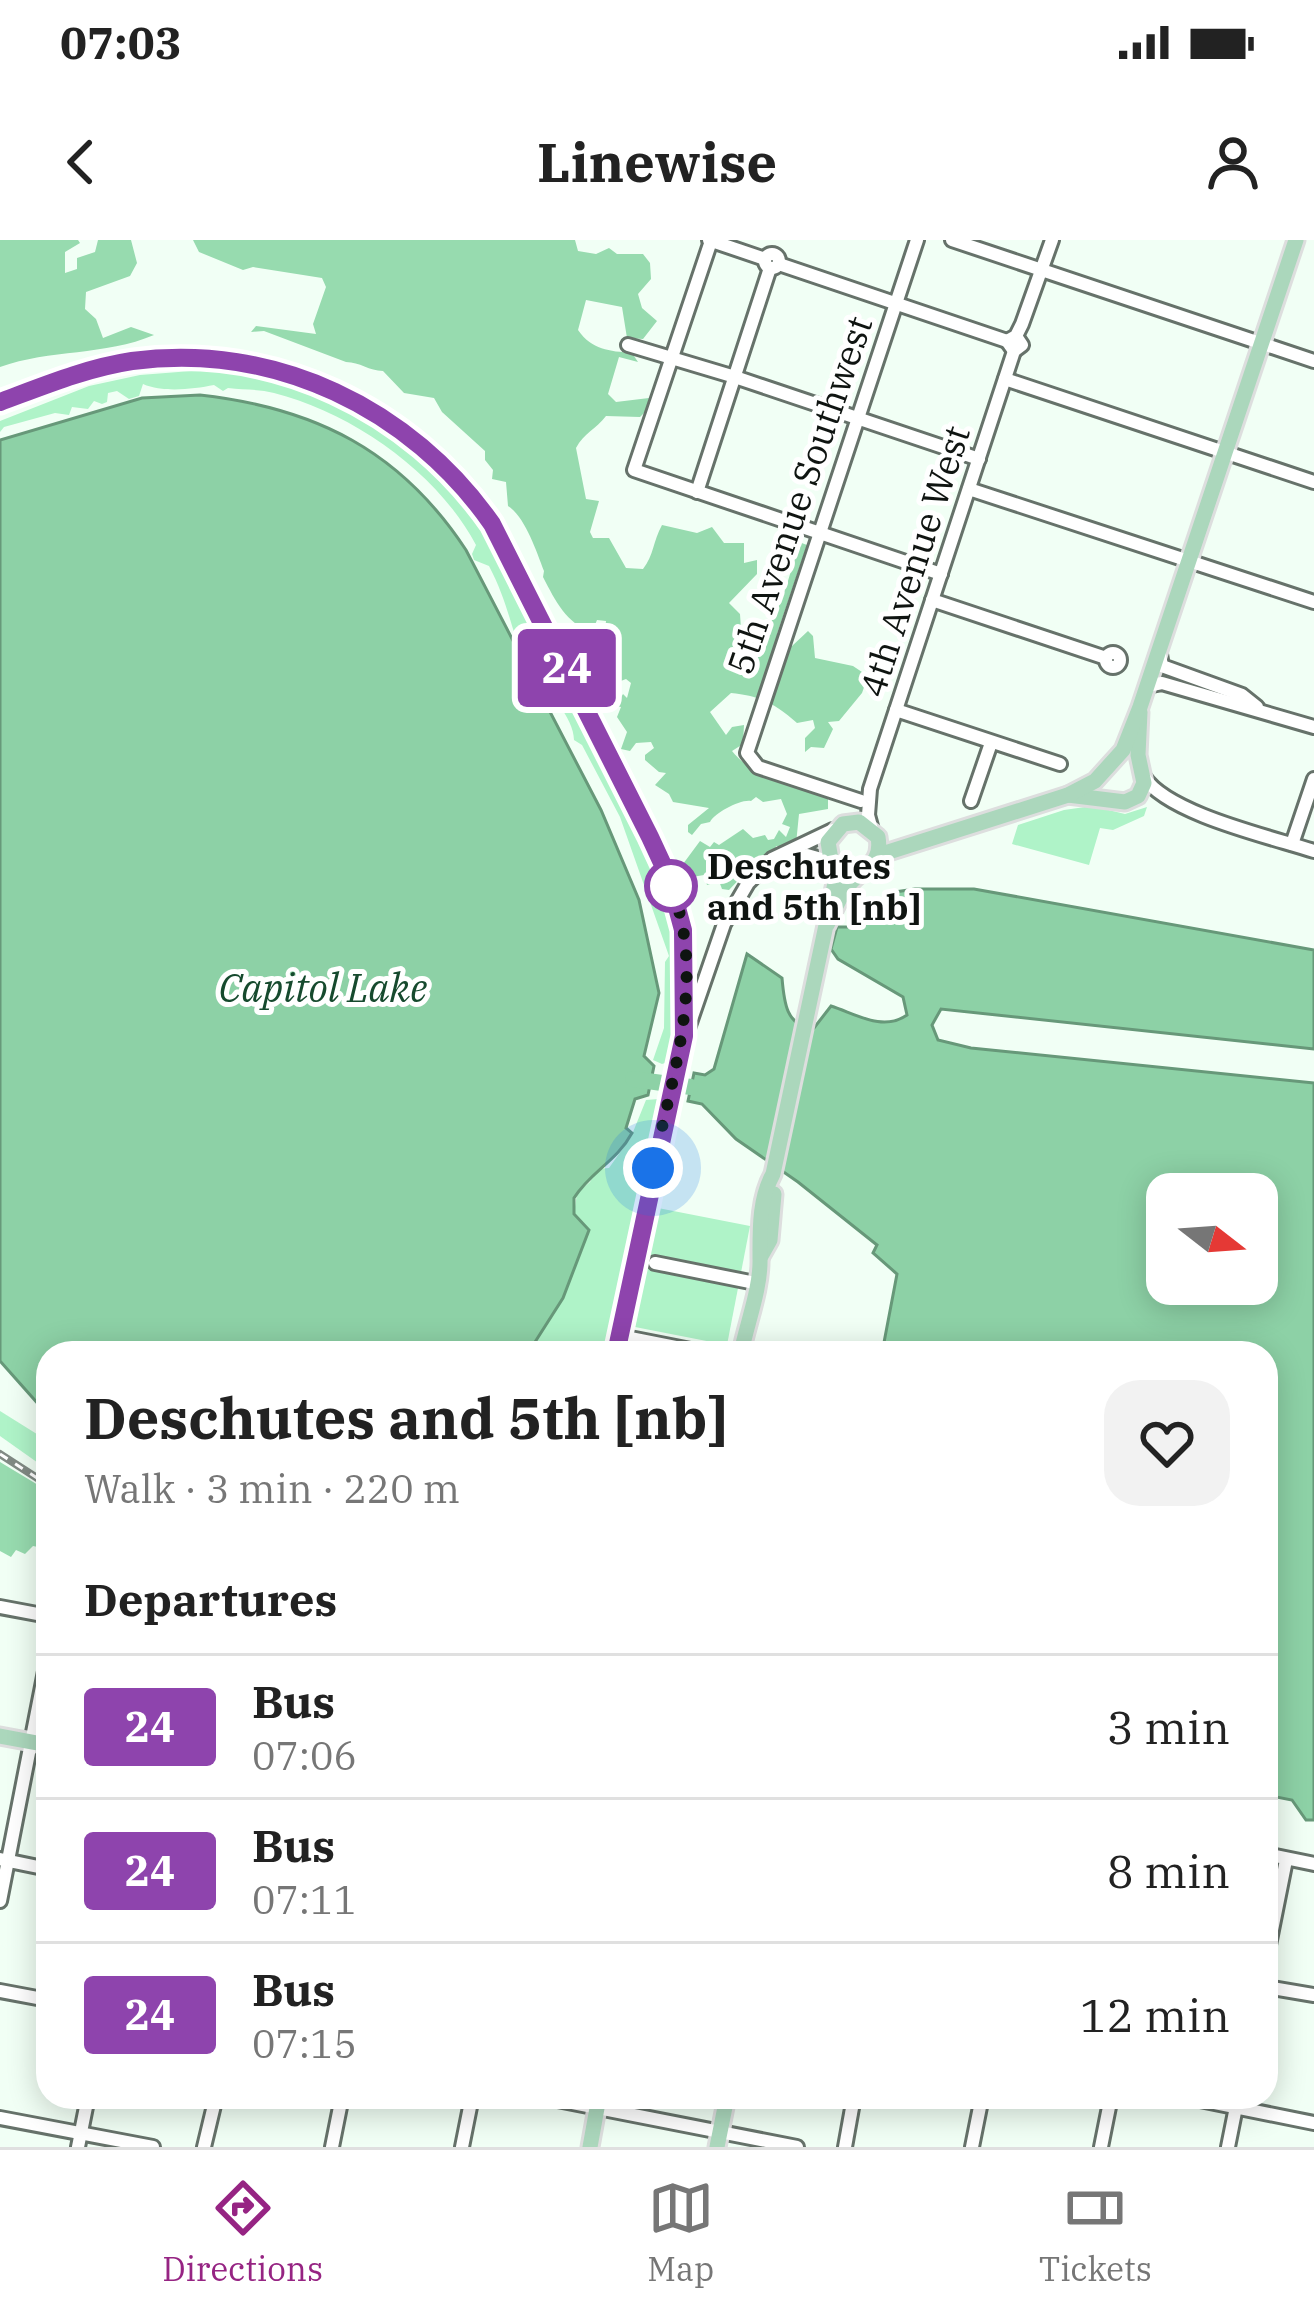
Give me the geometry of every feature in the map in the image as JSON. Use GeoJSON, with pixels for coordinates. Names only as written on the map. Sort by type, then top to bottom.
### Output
{"type":"FeatureCollection","features":[{"type":"Feature","properties":{"kind":"main road"},"geometry":{"type":"LineString","coordinates":[[879,855],[1068,795],[1095,781],[1123,750],[1296,240]]}},
{"type":"Feature","properties":{"kind":"main road"},"geometry":{"type":"LineString","coordinates":[[1068,795],[1132,800],[1142,790],[1140,707]]}},
{"type":"Feature","properties":{"kind":"main road"},"geometry":{"type":"LineString","coordinates":[[1110,798],[1101,787],[1106,767],[1124,758],[1143,772]]}},
{"type":"Feature","properties":{"kind":"main road"},"geometry":{"type":"LineString","coordinates":[[743,1341],[761,1256],[758,1234],[842,872],[828,842],[840,826],[859,822],[886,835],[929,837]]}},
{"type":"Feature","properties":{"kind":"main road"},"geometry":{"type":"LineString","coordinates":[[842,872],[875,863],[879,855],[873,830]]}},
{"type":"Feature","properties":{"kind":"main road"},"geometry":{"type":"LineString","coordinates":[[0,1736],[36,1742]]}},
{"type":"Feature","properties":{"kind":"main road"},"geometry":{"type":"LineString","coordinates":[[590,2147],[597,2109]]}},
{"type":"Feature","properties":{"kind":"main road"},"geometry":{"type":"LineString","coordinates":[[719,2140],[725,2109]]}},
{"type":"Feature","properties":{"kind":"street"},"geometry":{"type":"LineString","coordinates":[[941,574],[634,470],[710,240],[1012,343]]}},
{"type":"Feature","properties":{"kind":"street"},"geometry":{"type":"LineString","coordinates":[[697,492],[780,240]]}},
{"type":"Feature","properties":{"kind":"street","name":"5th Avenue Southwest"},"geometry":{"type":"LineString","coordinates":[[866,795],[837,793],[758,767],[748,753],[917,240]]}},
{"type":"Feature","properties":{"kind":"street"},"geometry":{"type":"LineString","coordinates":[[952,240],[1314,361]]}},
{"type":"Feature","properties":{"kind":"street","name":"4th Avenue West"},"geometry":{"type":"LineString","coordinates":[[840,826],[866,795],[1005,379],[1012,343],[1052,240]]}},
{"type":"Feature","properties":{"kind":"street"},"geometry":{"type":"LineString","coordinates":[[628,345],[979,459]]}},
{"type":"Feature","properties":{"kind":"street"},"geometry":{"type":"LineString","coordinates":[[0,402],[92,369],[130,362],[197,357],[236,361],[302,377],[356,401],[443,466],[476,500],[506,548],[669,878],[685,943],[684,1036]]}},
{"type":"Feature","properties":{"kind":"street"},"geometry":{"type":"LineString","coordinates":[[1005,379],[1314,482]]}},
{"type":"Feature","properties":{"kind":"street"},"geometry":{"type":"LineString","coordinates":[[969,489],[1314,602]]}},
{"type":"Feature","properties":{"kind":"street"},"geometry":{"type":"LineString","coordinates":[[932,600],[1106,658]]}},
{"type":"Feature","properties":{"kind":"street"},"geometry":{"type":"LineString","coordinates":[[1160,646],[1162,666],[1242,695],[1258,708]]}},
{"type":"Feature","properties":{"kind":"street"},"geometry":{"type":"LineString","coordinates":[[1147,686],[1157,682],[1314,727]]}},
{"type":"Feature","properties":{"kind":"street"},"geometry":{"type":"LineString","coordinates":[[896,710],[1060,764]]}},
{"type":"Feature","properties":{"kind":"street"},"geometry":{"type":"LineString","coordinates":[[971,801],[991,743]]}},
{"type":"Feature","properties":{"kind":"street"},"geometry":{"type":"LineString","coordinates":[[1143,772],[1153,789],[1180,805],[1314,851]]}},
{"type":"Feature","properties":{"kind":"street"},"geometry":{"type":"LineString","coordinates":[[1292,844],[1314,779]]}},
{"type":"Feature","properties":{"kind":"street","name":"4th Avenue West"},"geometry":{"type":"LineString","coordinates":[[866,795],[873,830]]}},
{"type":"Feature","properties":{"kind":"street"},"geometry":{"type":"LineString","coordinates":[[1132,800],[1180,805]]}},
{"type":"Feature","properties":{"kind":"street"},"geometry":{"type":"LineString","coordinates":[[619,1341],[675,1066],[731,909],[760,869],[779,854],[840,826]]}},
{"type":"Feature","properties":{"kind":"street"},"geometry":{"type":"LineString","coordinates":[[760,869],[807,855],[842,872]]}},
{"type":"Feature","properties":{"kind":"street"},"geometry":{"type":"LineString","coordinates":[[655,1263],[755,1283]]}},
{"type":"Feature","properties":{"kind":"street"},"geometry":{"type":"LineString","coordinates":[[620,1336],[645,1341]]}},
{"type":"Feature","properties":{"kind":"street"},"geometry":{"type":"LineString","coordinates":[[0,1607],[36,1614]]}},
{"type":"Feature","properties":{"kind":"street"},"geometry":{"type":"LineString","coordinates":[[0,1901],[4,1860],[36,1756]]}},
{"type":"Feature","properties":{"kind":"street"},"geometry":{"type":"LineString","coordinates":[[1278,1858],[1314,1864]]}},
{"type":"Feature","properties":{"kind":"street"},"geometry":{"type":"LineString","coordinates":[[4,1860],[36,1867]]}},
{"type":"Feature","properties":{"kind":"street"},"geometry":{"type":"LineString","coordinates":[[1278,1900],[1286,1860]]}},
{"type":"Feature","properties":{"kind":"street"},"geometry":{"type":"LineString","coordinates":[[1278,1989],[1314,1995]]}},
{"type":"Feature","properties":{"kind":"street"},"geometry":{"type":"LineString","coordinates":[[0,1991],[36,1998]]}},
{"type":"Feature","properties":{"kind":"street"},"geometry":{"type":"LineString","coordinates":[[79,2140],[85,2109]]}},
{"type":"Feature","properties":{"kind":"street"},"geometry":{"type":"LineString","coordinates":[[204,2147],[213,2109]]}},
{"type":"Feature","properties":{"kind":"street"},"geometry":{"type":"LineString","coordinates":[[332,2147],[340,2109]]}},
{"type":"Feature","properties":{"kind":"street"},"geometry":{"type":"LineString","coordinates":[[462,2147],[470,2109]]}},
{"type":"Feature","properties":{"kind":"street"},"geometry":{"type":"LineString","coordinates":[[618,2109],[719,2140],[796,2147]]}},
{"type":"Feature","properties":{"kind":"street"},"geometry":{"type":"LineString","coordinates":[[845,2147],[852,2109]]}},
{"type":"Feature","properties":{"kind":"street"},"geometry":{"type":"LineString","coordinates":[[972,2147],[980,2109]]}},
{"type":"Feature","properties":{"kind":"street"},"geometry":{"type":"LineString","coordinates":[[1101,2147],[1109,2109]]}},
{"type":"Feature","properties":{"kind":"street"},"geometry":{"type":"LineString","coordinates":[[1228,2147],[1236,2109]]}},
{"type":"Feature","properties":{"kind":"street"},"geometry":{"type":"LineString","coordinates":[[1264,2109],[1314,2122]]}},
{"type":"Feature","properties":{"kind":"street"},"geometry":{"type":"LineString","coordinates":[[0,2118],[79,2140],[153,2147]]}},
{"type":"Feature","properties":{"kind":"shaded area"},"geometry":{"type":"Polygon","coordinates":[[[0,240],[78,240],[65,252],[65,273],[77,269],[77,258],[95,252],[98,240],[131,240],[137,263],[130,276],[86,292],[85,309],[96,319],[103,338],[131,327],[154,335],[0,367],[0,240]]]}},
{"type":"Feature","properties":{"kind":"shaded area"},"geometry":{"type":"Polygon","coordinates":[[[193,240],[575,240],[578,251],[596,254],[609,248],[617,254],[643,254],[650,263],[651,279],[638,294],[642,308],[657,321],[643,339],[627,338],[622,307],[586,300],[578,330],[595,346],[632,353],[638,362],[619,357],[608,394],[616,402],[649,398],[640,417],[606,416],[576,448],[586,499],[599,501],[590,532],[593,538],[609,538],[626,568],[643,569],[662,525],[697,533],[712,527],[724,543],[744,543],[744,563],[757,560],[757,574],[729,603],[740,614],[741,629],[751,643],[776,613],[799,542],[807,545],[777,634],[792,646],[808,631],[815,658],[853,666],[868,676],[862,693],[839,721],[828,722],[833,729],[824,748],[811,747],[805,752],[805,738],[815,728],[813,720],[797,723],[767,702],[731,693],[710,712],[726,735],[732,727],[744,725],[743,744],[732,751],[751,768],[828,798],[828,809],[799,814],[796,844],[776,846],[774,855],[752,864],[752,872],[746,872],[729,890],[722,889],[719,881],[707,885],[704,875],[692,877],[689,866],[683,864],[700,841],[710,847],[714,842],[719,845],[743,829],[753,838],[774,839],[779,830],[786,837],[790,827],[782,824],[787,814],[781,799],[763,802],[756,797],[741,802],[701,824],[692,835],[688,832],[688,825],[709,808],[673,802],[655,785],[666,773],[645,760],[654,748],[651,742],[636,743],[630,751],[621,749],[627,732],[617,717],[621,707],[616,706],[623,694],[627,698],[631,683],[626,679],[613,684],[608,670],[599,666],[599,654],[593,652],[606,621],[597,620],[592,632],[563,610],[543,577],[525,526],[508,506],[506,482],[492,479],[485,451],[442,412],[434,398],[404,393],[383,371],[264,331],[251,332],[256,326],[316,334],[313,324],[326,287],[322,278],[253,267],[243,270],[199,252],[193,240]]]}},
{"type":"Feature","properties":{"kind":"shaded area"},"geometry":{"type":"Polygon","coordinates":[[[204,370],[260,377],[318,394],[361,414],[442,474],[489,537],[673,907],[680,988],[668,1062],[653,1060],[664,1028],[669,956],[620,817],[536,664],[526,659],[489,566],[474,560],[476,545],[460,519],[416,471],[363,431],[304,402],[263,391],[223,391],[214,385],[169,389],[143,384],[139,396],[129,399],[117,391],[108,393],[102,404],[94,401],[88,409],[72,407],[69,415],[55,413],[0,432],[0,421],[89,386],[140,375],[204,370]]]}},
{"type":"Feature","properties":{"kind":"shaded area"},"geometry":{"type":"Polygon","coordinates":[[[1092,806],[1125,814],[1147,807],[1144,816],[1113,830],[1100,828],[1089,865],[1012,844],[1018,825],[1092,806]]]}},
{"type":"Feature","properties":{"kind":"shaded area"},"geometry":{"type":"Polygon","coordinates":[[[659,1099],[610,1341],[536,1341],[563,1294],[589,1230],[574,1214],[577,1193],[596,1169],[609,1168],[631,1137],[646,1100],[659,1099]]]}},
{"type":"Feature","properties":{"kind":"shaded area"},"geometry":{"type":"Polygon","coordinates":[[[658,1208],[750,1226],[728,1341],[635,1327],[658,1208]]]}},
{"type":"Feature","properties":{"kind":"shaded area"},"geometry":{"type":"Polygon","coordinates":[[[0,1411],[36,1434],[36,1462],[0,1436],[0,1411]]]}},
{"type":"Feature","properties":{"kind":"shaded area"},"geometry":{"type":"Polygon","coordinates":[[[0,1462],[36,1484],[36,1547],[25,1554],[16,1550],[11,1557],[0,1551],[0,1462]]]}},
{"type":"Feature","properties":{"kind":"water","name":"Capitol Lake"},"geometry":{"type":"Polygon","coordinates":[[[200,395],[281,411],[352,440],[413,486],[466,550],[601,810],[639,900],[659,993],[644,1056],[654,1066],[648,1095],[635,1099],[626,1128],[632,1133],[574,1198],[574,1214],[589,1230],[563,1298],[536,1341],[36,1341],[36,1402],[0,1361],[0,440],[142,398],[200,395]]]}},
{"type":"Feature","properties":{"kind":"water"},"geometry":{"type":"Polygon","coordinates":[[[974,889],[1314,950],[1314,1049],[941,1009],[932,1025],[938,1040],[971,1048],[1314,1083],[1314,1820],[1306,1820],[1292,1800],[1278,1797],[1278,1341],[884,1341],[897,1274],[873,1253],[877,1245],[736,1139],[702,1104],[688,1101],[694,1073],[705,1075],[714,1069],[747,954],[782,978],[788,1012],[805,1027],[814,1028],[831,1006],[879,1022],[907,1015],[903,997],[838,959],[831,949],[837,927],[854,927],[895,892],[974,889]]]}},
{"type":"Feature","properties":{"kind":"waterway"},"geometry":{"type":"LineString","coordinates":[[633,1079],[691,1087]]}},
{"type":"Feature","properties":{"kind":"railway"},"geometry":{"type":"LineString","coordinates":[[0,1454],[36,1477]]}},
{"type":"Feature","properties":{"kind":"bus line","name":"24"},"geometry":{"type":"LineString","coordinates":[[0,402],[92,369],[130,362],[197,357],[271,367],[334,390],[398,428],[457,480],[492,524],[650,837],[680,910],[686,957],[684,1036],[618,1341]]}},
{"type":"Feature","properties":{"kind":"place","name":"Deschutes and 5th [nb]"},"geometry":{"type":"Point","coordinates":[671,886]}},
{"type":"Feature","properties":{"kind":"route"},"geometry":{"type":"LineString","coordinates":[[653,1168],[684,1036],[685,943],[671,886]]}}]}
